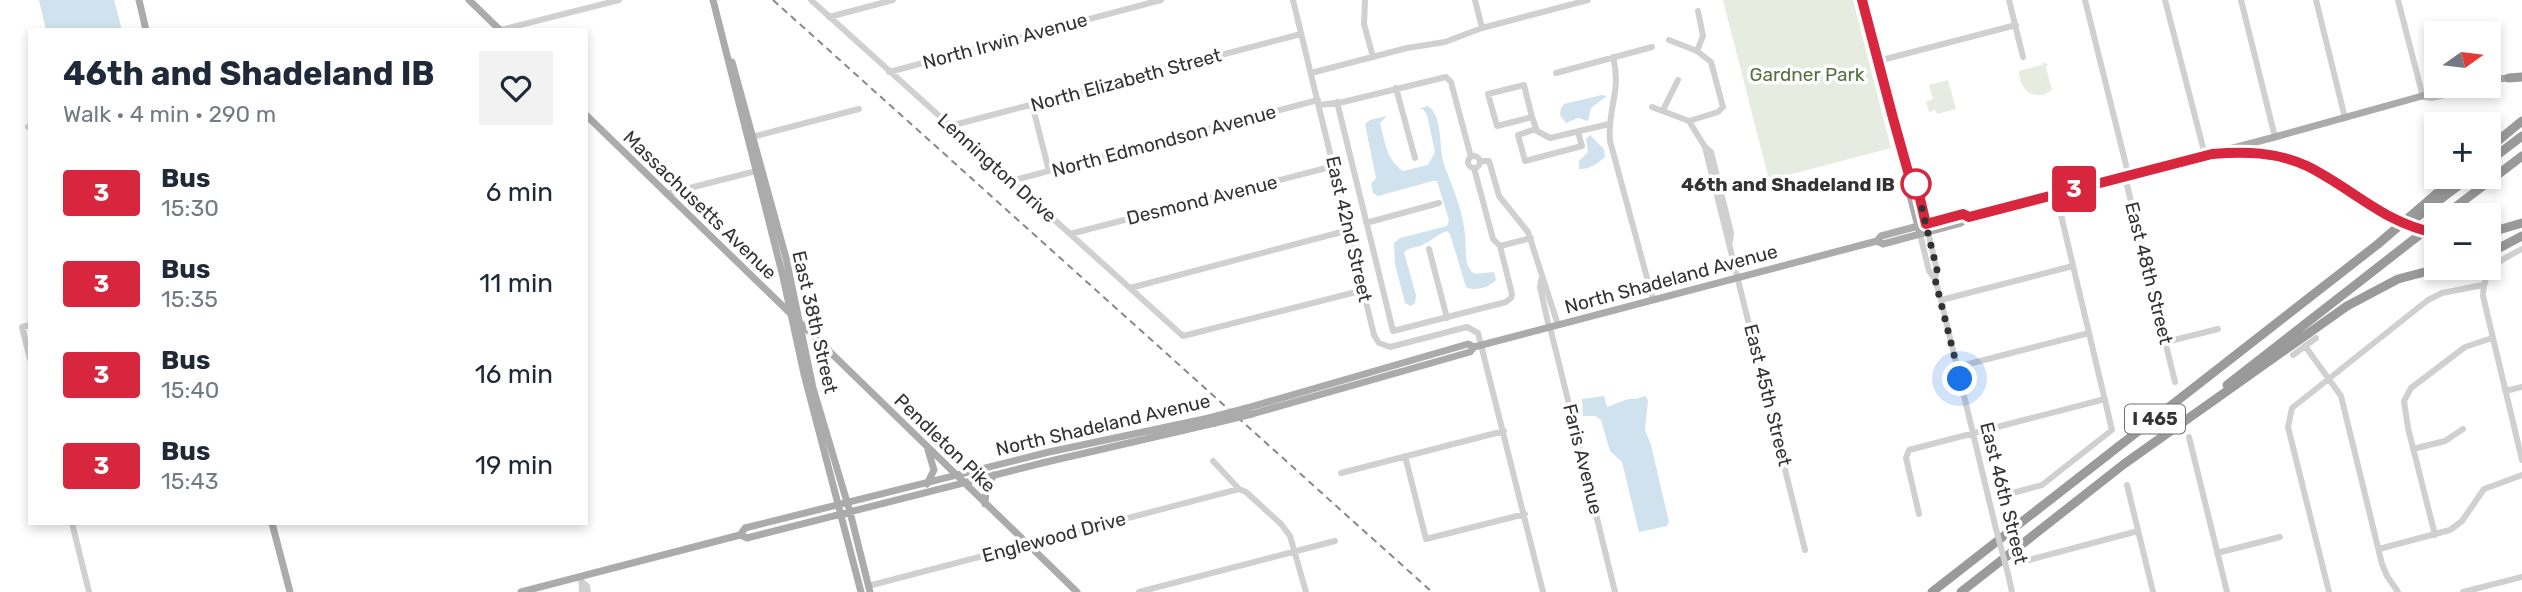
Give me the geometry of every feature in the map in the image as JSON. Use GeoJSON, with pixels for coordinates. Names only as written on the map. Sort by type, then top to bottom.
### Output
{"type":"FeatureCollection","features":[{"type":"Feature","properties":{"kind":"highway"},"geometry":{"type":"LineString","coordinates":[[2509,78],[2522,77]]}},
{"type":"Feature","properties":{"kind":"highway"},"geometry":{"type":"LineString","coordinates":[[2501,138],[2522,121]]}},
{"type":"Feature","properties":{"kind":"highway"},"geometry":{"type":"LineString","coordinates":[[2501,152],[2522,136]]}},
{"type":"Feature","properties":{"kind":"highway"},"geometry":{"type":"LineString","coordinates":[[2260,141],[2263,153]]}},
{"type":"Feature","properties":{"kind":"highway"},"geometry":{"type":"LineString","coordinates":[[2208,155],[2263,153],[2291,160],[2314,170],[2388,217],[2424,230]]}},
{"type":"Feature","properties":{"kind":"highway"},"geometry":{"type":"LineString","coordinates":[[2461,203],[2522,156]]}},
{"type":"Feature","properties":{"kind":"highway"},"geometry":{"type":"LineString","coordinates":[[2378,244],[2442,189]]}},
{"type":"Feature","properties":{"kind":"highway","name":"I 465"},"geometry":{"type":"LineString","coordinates":[[1932,592],[2378,244],[2454,189]]}},
{"type":"Feature","properties":{"kind":"highway"},"geometry":{"type":"LineString","coordinates":[[2501,229],[2522,223]]}},
{"type":"Feature","properties":{"kind":"highway","name":"I 465"},"geometry":{"type":"LineString","coordinates":[[1961,592],[2424,231]]}},
{"type":"Feature","properties":{"kind":"highway"},"geometry":{"type":"LineString","coordinates":[[2501,247],[2522,236]]}},
{"type":"Feature","properties":{"kind":"highway"},"geometry":{"type":"LineString","coordinates":[[2191,415],[2361,297],[2398,279],[2424,272]]}},
{"type":"Feature","properties":{"kind":"main road"},"geometry":{"type":"LineString","coordinates":[[139,0],[146,28]]}},
{"type":"Feature","properties":{"kind":"main road"},"geometry":{"type":"LineString","coordinates":[[469,0],[499,28]]}},
{"type":"Feature","properties":{"kind":"main road","name":"East 38th Street"},"geometry":{"type":"LineString","coordinates":[[713,0],[804,374],[869,589]]}},
{"type":"Feature","properties":{"kind":"main road","name":"East 46th Street"},"geometry":{"type":"LineString","coordinates":[[1862,0],[1909,175],[1917,186],[1923,229]]}},
{"type":"Feature","properties":{"kind":"main road","name":"East 38th Street"},"geometry":{"type":"LineString","coordinates":[[729,60],[733,62],[786,258],[813,388],[843,503]]}},
{"type":"Feature","properties":{"kind":"main road"},"geometry":{"type":"LineString","coordinates":[[2501,79],[2509,78]]}},
{"type":"Feature","properties":{"kind":"main road","name":"North Shadeland Avenue"},"geometry":{"type":"LineString","coordinates":[[520,592],[582,580],[740,535],[747,538],[1250,411],[1441,351],[1468,344],[1478,345],[1877,241],[1883,244],[1923,229],[1961,223],[1969,217],[2423,97]]}},
{"type":"Feature","properties":{"kind":"main road","name":"Massachusetts Avenue"},"geometry":{"type":"LineString","coordinates":[[588,117],[792,317]]}},
{"type":"Feature","properties":{"kind":"main road","name":"Pendleton Pike"},"geometry":{"type":"LineString","coordinates":[[792,317],[1077,592]]}},
{"type":"Feature","properties":{"kind":"main road","name":"North Shadeland Avenue"},"geometry":{"type":"LineString","coordinates":[[740,535],[745,527],[1065,448],[1212,420]]}},
{"type":"Feature","properties":{"kind":"main road"},"geometry":{"type":"LineString","coordinates":[[926,484],[934,470],[927,447]]}},
{"type":"Feature","properties":{"kind":"main road"},"geometry":{"type":"LineString","coordinates":[[985,504],[986,488],[994,475]]}},
{"type":"Feature","properties":{"kind":"main road","name":"East 38th Street"},"geometry":{"type":"LineString","coordinates":[[846,513],[861,592]]}},
{"type":"Feature","properties":{"kind":"main road"},"geometry":{"type":"LineString","coordinates":[[272,525],[289,592]]}},
{"type":"Feature","properties":{"kind":"street"},"geometry":{"type":"LineString","coordinates":[[509,28],[619,0]]}},
{"type":"Feature","properties":{"kind":"street","name":"Lennington Drive"},"geometry":{"type":"LineString","coordinates":[[811,0],[1183,336],[1364,290]]}},
{"type":"Feature","properties":{"kind":"street"},"geometry":{"type":"LineString","coordinates":[[829,17],[893,0]]}},
{"type":"Feature","properties":{"kind":"street","name":"North Irwin Avenue"},"geometry":{"type":"LineString","coordinates":[[889,72],[1161,0]]}},
{"type":"Feature","properties":{"kind":"street","name":"East 42nd Street"},"geometry":{"type":"LineString","coordinates":[[1293,0],[1374,335],[1382,345],[1392,346],[1470,327],[1478,333],[1478,345]]}},
{"type":"Feature","properties":{"kind":"street"},"geometry":{"type":"LineString","coordinates":[[1365,0],[1364,20],[1373,57]]}},
{"type":"Feature","properties":{"kind":"street"},"geometry":{"type":"LineString","coordinates":[[1475,0],[1482,28]]}},
{"type":"Feature","properties":{"kind":"street"},"geometry":{"type":"LineString","coordinates":[[1311,73],[1406,48],[1445,42],[1482,28],[1588,0]]}},
{"type":"Feature","properties":{"kind":"street"},"geometry":{"type":"LineString","coordinates":[[2009,0],[2024,57]]}},
{"type":"Feature","properties":{"kind":"street","name":"East 48th Street"},"geometry":{"type":"LineString","coordinates":[[2085,0],[2175,383]]}},
{"type":"Feature","properties":{"kind":"street"},"geometry":{"type":"LineString","coordinates":[[2165,0],[2208,155]]}},
{"type":"Feature","properties":{"kind":"street"},"geometry":{"type":"LineString","coordinates":[[2241,0],[2275,137]]}},
{"type":"Feature","properties":{"kind":"street"},"geometry":{"type":"LineString","coordinates":[[2316,0],[2346,118]]}},
{"type":"Feature","properties":{"kind":"street"},"geometry":{"type":"LineString","coordinates":[[2398,0],[2423,97]]}},
{"type":"Feature","properties":{"kind":"street"},"geometry":{"type":"LineString","coordinates":[[1697,51],[1703,36],[1698,11]]}},
{"type":"Feature","properties":{"kind":"street"},"geometry":{"type":"LineString","coordinates":[[1878,61],[2016,25]]}},
{"type":"Feature","properties":{"kind":"street","name":"North Elizabeth Street"},"geometry":{"type":"LineString","coordinates":[[950,126],[1301,34]]}},
{"type":"Feature","properties":{"kind":"street"},"geometry":{"type":"LineString","coordinates":[[1652,107],[1689,121],[1718,112],[1723,105],[1712,63],[1697,51],[1669,40]]}},
{"type":"Feature","properties":{"kind":"street"},"geometry":{"type":"LineString","coordinates":[[1556,73],[1652,47]]}},
{"type":"Feature","properties":{"kind":"street"},"geometry":{"type":"LineString","coordinates":[[1613,57],[1618,84],[1609,124],[1610,141],[1653,300]]}},
{"type":"Feature","properties":{"kind":"street","name":"North Edmondson Avenue"},"geometry":{"type":"LineString","coordinates":[[1011,181],[1318,103],[1337,102],[1441,76],[1447,77],[1451,82],[1471,157]]}},
{"type":"Feature","properties":{"kind":"street"},"geometry":{"type":"LineString","coordinates":[[1663,110],[1678,80]]}},
{"type":"Feature","properties":{"kind":"street"},"geometry":{"type":"LineString","coordinates":[[1532,117],[1497,126],[1488,94],[1524,85],[1536,129],[1550,138],[1609,124]]}},
{"type":"Feature","properties":{"kind":"street"},"geometry":{"type":"LineString","coordinates":[[1396,88],[1415,158]]}},
{"type":"Feature","properties":{"kind":"street","name":"East 42nd Street"},"geometry":{"type":"LineString","coordinates":[[1337,102],[1393,331],[1447,318]]}},
{"type":"Feature","properties":{"kind":"street"},"geometry":{"type":"LineString","coordinates":[[1032,104],[1049,171]]}},
{"type":"Feature","properties":{"kind":"street"},"geometry":{"type":"LineString","coordinates":[[752,137],[859,109]]}},
{"type":"Feature","properties":{"kind":"street","name":"East 45th Street"},"geometry":{"type":"LineString","coordinates":[[1689,121],[1711,152],[1715,166],[1731,233],[1730,241],[1805,550]]}},
{"type":"Feature","properties":{"kind":"street"},"geometry":{"type":"LineString","coordinates":[[1536,129],[1518,135],[1525,161],[1582,146],[1578,132]]}},
{"type":"Feature","properties":{"kind":"street"},"geometry":{"type":"LineString","coordinates":[[1429,249],[1447,318],[1511,299],[1500,246],[1493,239],[1474,169],[1468,164],[1471,157],[1476,156],[1480,161],[1474,169]]}},
{"type":"Feature","properties":{"kind":"street","name":"Faris Avenue"},"geometry":{"type":"LineString","coordinates":[[1480,161],[1489,161],[1499,196],[1523,224],[1531,238],[1541,278],[1549,293],[1552,326],[1615,592]]}},
{"type":"Feature","properties":{"kind":"street","name":"Desmond Avenue"},"geometry":{"type":"LineString","coordinates":[[1070,234],[1334,166]]}},
{"type":"Feature","properties":{"kind":"street"},"geometry":{"type":"LineString","coordinates":[[666,194],[756,171]]}},
{"type":"Feature","properties":{"kind":"street"},"geometry":{"type":"LineString","coordinates":[[2002,496],[2042,485],[2112,430],[2056,194]]}},
{"type":"Feature","properties":{"kind":"street"},"geometry":{"type":"LineString","coordinates":[[1366,223],[1439,204]]}},
{"type":"Feature","properties":{"kind":"street","name":"East 46th Street"},"geometry":{"type":"LineString","coordinates":[[1923,229],[1929,271],[1935,279],[1941,300],[2012,592]]}},
{"type":"Feature","properties":{"kind":"street"},"geometry":{"type":"LineString","coordinates":[[1130,288],[1349,230]]}},
{"type":"Feature","properties":{"kind":"street"},"geometry":{"type":"LineString","coordinates":[[1500,246],[1531,238]]}},
{"type":"Feature","properties":{"kind":"street"},"geometry":{"type":"LineString","coordinates":[[2522,250],[2493,266],[2483,285],[2492,338],[2522,460]]}},
{"type":"Feature","properties":{"kind":"street"},"geometry":{"type":"LineString","coordinates":[[1941,300],[2073,266]]}},
{"type":"Feature","properties":{"kind":"street"},"geometry":{"type":"LineString","coordinates":[[2329,592],[2288,428],[2290,413],[2296,404],[2432,298],[2442,293],[2483,285]]}},
{"type":"Feature","properties":{"kind":"street"},"geometry":{"type":"LineString","coordinates":[[28,326],[22,327],[28,351]]}},
{"type":"Feature","properties":{"kind":"street"},"geometry":{"type":"LineString","coordinates":[[2166,342],[2218,329]]}},
{"type":"Feature","properties":{"kind":"street"},"geometry":{"type":"LineString","coordinates":[[1957,367],[2089,333]]}},
{"type":"Feature","properties":{"kind":"street"},"geometry":{"type":"LineString","coordinates":[[2293,355],[2316,338]]}},
{"type":"Feature","properties":{"kind":"street"},"geometry":{"type":"LineString","coordinates":[[2435,535],[2404,410],[2405,398],[2411,388],[2465,347],[2492,338]]}},
{"type":"Feature","properties":{"kind":"street"},"geometry":{"type":"LineString","coordinates":[[1478,345],[1504,431],[1543,592]]}},
{"type":"Feature","properties":{"kind":"street"},"geometry":{"type":"LineString","coordinates":[[2305,346],[2330,377],[2341,396],[2379,549],[2387,576],[2398,592]]}},
{"type":"Feature","properties":{"kind":"street"},"geometry":{"type":"LineString","coordinates":[[2505,391],[2522,387]]}},
{"type":"Feature","properties":{"kind":"street"},"geometry":{"type":"LineString","coordinates":[[1919,514],[1906,458],[1908,452],[2105,399]]}},
{"type":"Feature","properties":{"kind":"street"},"geometry":{"type":"LineString","coordinates":[[2413,449],[2445,441],[2463,429]]}},
{"type":"Feature","properties":{"kind":"street"},"geometry":{"type":"LineString","coordinates":[[1341,473],[1504,431]]}},
{"type":"Feature","properties":{"kind":"street"},"geometry":{"type":"LineString","coordinates":[[2189,437],[2227,592]]}},
{"type":"Feature","properties":{"kind":"street"},"geometry":{"type":"LineString","coordinates":[[1405,456],[1426,539],[1525,514]]}},
{"type":"Feature","properties":{"kind":"street"},"geometry":{"type":"LineString","coordinates":[[1213,461],[1239,489],[1246,492],[1281,524],[1290,536],[1306,592]]}},
{"type":"Feature","properties":{"kind":"street"},"geometry":{"type":"LineString","coordinates":[[2379,549],[2450,530],[2462,521],[2484,489],[2522,475]]}},
{"type":"Feature","properties":{"kind":"street"},"geometry":{"type":"LineString","coordinates":[[2127,485],[2153,592]]}},
{"type":"Feature","properties":{"kind":"street","name":"Englewood Drive"},"geometry":{"type":"LineString","coordinates":[[869,589],[1239,489]]}},
{"type":"Feature","properties":{"kind":"street"},"geometry":{"type":"LineString","coordinates":[[72,525],[89,592]]}},
{"type":"Feature","properties":{"kind":"street"},"geometry":{"type":"LineString","coordinates":[[2029,560],[2138,531]]}},
{"type":"Feature","properties":{"kind":"street"},"geometry":{"type":"LineString","coordinates":[[2217,553],[2280,537]]}},
{"type":"Feature","properties":{"kind":"street"},"geometry":{"type":"LineString","coordinates":[[1139,592],[1335,541]]}},
{"type":"Feature","properties":{"kind":"street"},"geometry":{"type":"LineString","coordinates":[[2463,592],[2522,577]]}},
{"type":"Feature","properties":{"kind":"street"},"geometry":{"type":"LineString","coordinates":[[582,580],[582,592]]}},
{"type":"Feature","properties":{"kind":"street"},"geometry":{"type":"LineString","coordinates":[[582,580],[588,592]]}},
{"type":"Feature","properties":{"kind":"green space","name":"Gardner Park"},"geometry":{"type":"Polygon","coordinates":[[[1723,0],[1853,0],[1891,148],[1769,180],[1723,0]]]}},
{"type":"Feature","properties":{"kind":"green space"},"geometry":{"type":"Polygon","coordinates":[[[2044,62],[2048,65],[2046,67],[2052,90],[2046,94],[2034,95],[2025,89],[2019,71],[2042,65],[2044,62]]]}},
{"type":"Feature","properties":{"kind":"green space"},"geometry":{"type":"Polygon","coordinates":[[[1948,80],[1956,109],[1937,114],[1936,110],[1929,112],[1926,102],[1933,99],[1929,85],[1948,80]]]}},
{"type":"Feature","properties":{"kind":"water"},"geometry":{"type":"Polygon","coordinates":[[[39,0],[114,0],[121,28],[46,28],[39,0]]]}},
{"type":"Feature","properties":{"kind":"water"},"geometry":{"type":"Polygon","coordinates":[[[1607,96],[1591,108],[1588,121],[1578,118],[1566,123],[1560,115],[1564,104],[1607,96]]]}},
{"type":"Feature","properties":{"kind":"water"},"geometry":{"type":"Polygon","coordinates":[[[1428,106],[1439,126],[1443,160],[1462,217],[1468,266],[1475,274],[1494,272],[1496,280],[1482,288],[1466,287],[1447,231],[1404,252],[1416,295],[1415,303],[1411,306],[1405,303],[1395,264],[1394,243],[1400,238],[1447,226],[1449,220],[1437,181],[1378,196],[1373,193],[1371,184],[1376,178],[1365,124],[1387,116],[1380,123],[1387,150],[1397,166],[1403,171],[1428,165],[1435,152],[1427,115],[1423,109],[1418,109],[1428,106]]]}},
{"type":"Feature","properties":{"kind":"water"},"geometry":{"type":"Polygon","coordinates":[[[1590,135],[1604,149],[1605,157],[1590,167],[1579,169],[1579,161],[1588,152],[1586,139],[1590,135]]]}},
{"type":"Feature","properties":{"kind":"water"},"geometry":{"type":"Polygon","coordinates":[[[1604,396],[1607,407],[1645,396],[1648,400],[1645,430],[1669,522],[1667,526],[1639,532],[1622,462],[1610,451],[1601,420],[1595,416],[1583,416],[1582,399],[1604,396]]]}},
{"type":"Feature","properties":{"kind":"railway"},"geometry":{"type":"LineString","coordinates":[[773,0],[1432,592]]}},
{"type":"Feature","properties":{"kind":"bus line","name":"3"},"geometry":{"type":"LineString","coordinates":[[1862,0],[1909,175],[1917,186],[1926,224],[1963,214],[1969,217],[2212,154],[2256,152],[2305,166],[2394,221],[2424,231]]}},
{"type":"Feature","properties":{"kind":"place","name":"46th and Shadeland IB"},"geometry":{"type":"Point","coordinates":[1916,184]}},
{"type":"Feature","properties":{"kind":"route"},"geometry":{"type":"LineString","coordinates":[[1916,184],[1937,270],[1935,279],[1960,379]]}}]}
